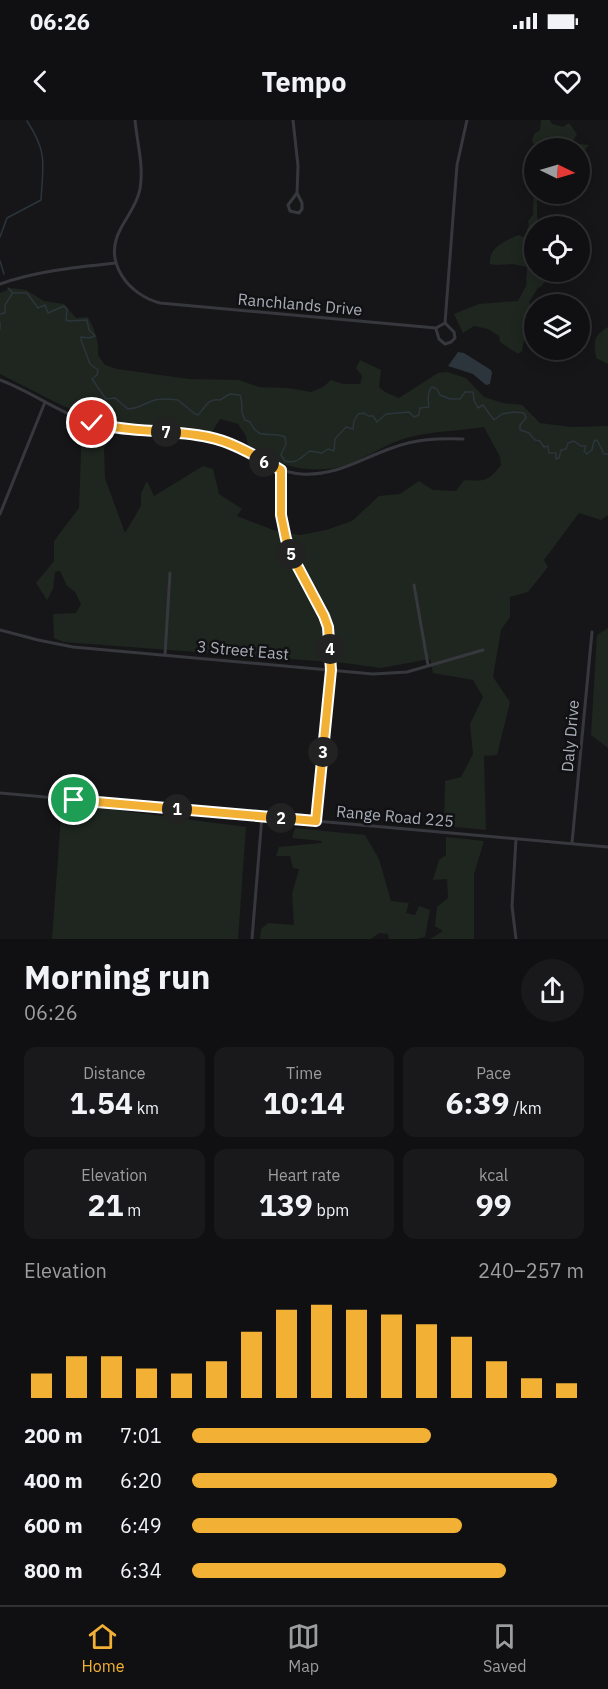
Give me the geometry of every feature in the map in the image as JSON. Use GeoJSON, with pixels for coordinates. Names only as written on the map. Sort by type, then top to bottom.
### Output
{"type":"FeatureCollection","features":[{"type":"Feature","properties":{"kind":"street"},"geometry":{"type":"LineString","coordinates":[[0,284],[76,267],[115,263],[119,232],[137,200],[140,188],[140,154],[135,120]]}},
{"type":"Feature","properties":{"kind":"street"},"geometry":{"type":"LineString","coordinates":[[293,120],[298,166],[297,193],[302,203],[299,213],[290,211],[288,205],[297,193]]}},
{"type":"Feature","properties":{"kind":"street"},"geometry":{"type":"LineString","coordinates":[[445,323],[436,328],[440,339],[445,344],[455,338],[454,332],[445,323],[457,165],[467,120]]}},
{"type":"Feature","properties":{"kind":"street","name":"Ranchlands Drive"},"geometry":{"type":"LineString","coordinates":[[115,263],[132,289],[145,299],[160,303],[436,328]]}},
{"type":"Feature","properties":{"kind":"street"},"geometry":{"type":"LineString","coordinates":[[0,380],[84,420],[103,426],[183,434],[225,442],[281,470],[300,474],[344,469],[391,448],[414,441],[432,438],[463,439]]}},
{"type":"Feature","properties":{"kind":"street"},"geometry":{"type":"LineString","coordinates":[[0,514],[45,402]]}},
{"type":"Feature","properties":{"kind":"street"},"geometry":{"type":"LineString","coordinates":[[281,470],[281,515],[286,539],[291,554],[328,627],[331,670],[316,821]]}},
{"type":"Feature","properties":{"kind":"street"},"geometry":{"type":"LineString","coordinates":[[165,655],[170,573]]}},
{"type":"Feature","properties":{"kind":"street"},"geometry":{"type":"LineString","coordinates":[[414,585],[428,665]]}},
{"type":"Feature","properties":{"kind":"street","name":"3 Street East"},"geometry":{"type":"LineString","coordinates":[[0,630],[73,647],[372,674],[400,673],[483,650]]}},
{"type":"Feature","properties":{"kind":"street","name":"Daly Drive"},"geometry":{"type":"LineString","coordinates":[[572,843],[592,632]]}},
{"type":"Feature","properties":{"kind":"street","name":"Range Road 225"},"geometry":{"type":"LineString","coordinates":[[0,793],[608,847]]}},
{"type":"Feature","properties":{"kind":"street"},"geometry":{"type":"LineString","coordinates":[[252,939],[262,816]]}},
{"type":"Feature","properties":{"kind":"street"},"geometry":{"type":"LineString","coordinates":[[516,839],[512,906],[516,939]]}},
{"type":"Feature","properties":{"kind":"shaded area"},"geometry":{"type":"Polygon","coordinates":[[[541,120],[550,120],[552,124],[563,127],[569,123],[577,134],[575,138],[533,138],[534,134],[540,130],[541,120]]]}},
{"type":"Feature","properties":{"kind":"shaded area"},"geometry":{"type":"Polygon","coordinates":[[[533,204],[537,204],[537,216],[533,215],[533,204]]]}},
{"type":"Feature","properties":{"kind":"shaded area"},"geometry":{"type":"Polygon","coordinates":[[[518,235],[524,237],[524,266],[490,264],[490,258],[495,249],[503,242],[518,235]]]}},
{"type":"Feature","properties":{"kind":"shaded area"},"geometry":{"type":"Polygon","coordinates":[[[526,282],[544,282],[534,294],[524,294],[524,340],[522,351],[518,354],[500,342],[499,336],[488,329],[474,326],[463,333],[454,314],[479,304],[518,301],[526,282]]]}},
{"type":"Feature","properties":{"kind":"shaded area"},"geometry":{"type":"Polygon","coordinates":[[[11,288],[26,290],[44,301],[64,304],[76,318],[88,317],[96,336],[98,355],[105,365],[117,369],[189,379],[239,380],[259,387],[311,392],[323,387],[331,380],[343,384],[360,384],[362,376],[356,368],[360,360],[381,370],[379,387],[399,398],[438,373],[447,372],[466,378],[484,397],[503,403],[522,405],[540,423],[571,427],[608,426],[608,515],[601,520],[579,513],[544,560],[548,567],[528,592],[510,597],[510,617],[501,630],[493,677],[510,702],[497,755],[484,756],[486,830],[444,826],[445,781],[461,777],[473,754],[470,724],[483,697],[473,680],[433,673],[430,659],[381,668],[344,663],[63,642],[54,638],[53,614],[76,613],[81,604],[75,592],[67,586],[60,571],[55,572],[53,589],[47,600],[36,583],[54,561],[54,541],[79,508],[82,425],[115,433],[104,448],[105,478],[125,533],[141,506],[141,493],[147,481],[154,496],[203,466],[213,469],[219,494],[242,509],[237,516],[273,530],[300,535],[326,530],[352,521],[379,496],[400,494],[419,481],[433,490],[456,491],[464,480],[482,480],[493,475],[501,465],[500,457],[484,427],[435,432],[406,438],[352,463],[339,467],[312,469],[284,464],[259,453],[248,446],[246,436],[238,424],[220,419],[212,432],[162,425],[131,425],[97,419],[63,406],[0,374],[0,293],[11,288]]]}},
{"type":"Feature","properties":{"kind":"shaded area"},"geometry":{"type":"Polygon","coordinates":[[[608,327],[608,364],[596,358],[595,347],[597,336],[608,327]]]}},
{"type":"Feature","properties":{"kind":"shaded area"},"geometry":{"type":"Polygon","coordinates":[[[458,352],[464,353],[491,370],[490,384],[486,385],[473,374],[448,366],[458,352]]]}},
{"type":"Feature","properties":{"kind":"shaded area"},"geometry":{"type":"Polygon","coordinates":[[[608,628],[608,748],[591,735],[597,635],[608,628]]]}},
{"type":"Feature","properties":{"kind":"shaded area"},"geometry":{"type":"Polygon","coordinates":[[[62,803],[246,827],[238,939],[52,939],[62,803]]]}},
{"type":"Feature","properties":{"kind":"shaded area"},"geometry":{"type":"Polygon","coordinates":[[[295,828],[365,835],[379,859],[391,901],[409,903],[406,913],[415,915],[419,906],[430,910],[425,937],[389,939],[388,934],[379,933],[371,939],[260,939],[261,929],[268,923],[294,925],[292,894],[299,869],[293,868],[290,856],[276,856],[279,847],[321,843],[322,841],[292,838],[295,828]]]}},
{"type":"Feature","properties":{"kind":"shaded area"},"geometry":{"type":"Polygon","coordinates":[[[446,837],[484,841],[474,874],[474,939],[430,939],[443,931],[435,926],[437,907],[448,898],[447,879],[433,880],[439,860],[446,855],[446,837]]]}},
{"type":"Feature","properties":{"kind":"waterway"},"geometry":{"type":"LineString","coordinates":[[0,237],[7,218],[41,200],[43,159],[34,132],[27,121]]}},
{"type":"Feature","properties":{"kind":"waterway"},"geometry":{"type":"LineString","coordinates":[[0,261],[4,274]]}},
{"type":"Feature","properties":{"kind":"waterway"},"geometry":{"type":"LineString","coordinates":[[8,288],[12,292]]}},
{"type":"Feature","properties":{"kind":"waterway"},"geometry":{"type":"LineString","coordinates":[[12,293],[27,293],[38,308],[45,305],[48,313],[64,306],[67,309],[66,320],[87,320],[89,330],[95,336],[81,337],[81,340],[90,364],[98,370],[97,375],[92,379],[106,399],[115,398],[128,409],[158,399],[178,400],[198,415],[212,400],[220,400],[230,394],[240,395],[243,417],[257,432],[285,437],[286,444],[281,455],[285,461],[296,461],[310,451],[322,453],[328,449],[334,451],[335,439],[346,427],[353,429],[358,414],[373,416],[377,422],[386,414],[409,412],[414,417],[419,415],[420,408],[429,407],[428,399],[432,387],[437,389],[440,395],[450,399],[460,399],[465,392],[473,392],[478,408],[483,405],[494,420],[502,414],[524,413],[526,418],[520,425],[520,430],[529,433],[544,447],[548,446],[549,453],[556,453],[556,459],[559,458],[561,450],[566,449],[568,443],[574,441],[581,446],[586,446],[584,451],[587,454],[592,450],[594,441],[597,440],[604,454],[608,454]]}},
{"type":"Feature","properties":{"kind":"waterway"},"geometry":{"type":"LineString","coordinates":[[0,314],[5,313],[5,305],[12,294]]}},
{"type":"Feature","properties":{"kind":"waterway"},"geometry":{"type":"LineString","coordinates":[[0,322],[0,329]]}},
{"type":"Feature","properties":{"kind":"route"},"geometry":{"type":"LineString","coordinates":[[74,800],[316,821],[331,670],[328,627],[291,554],[286,539],[281,515],[279,479],[281,470],[225,442],[208,437],[92,423]]}}]}
